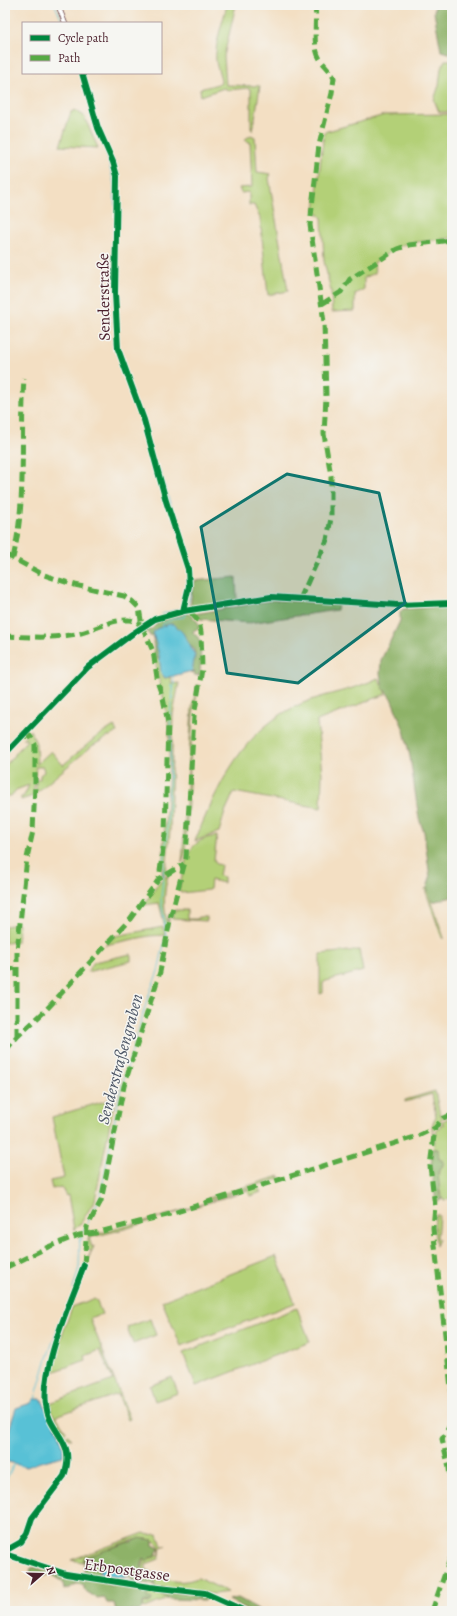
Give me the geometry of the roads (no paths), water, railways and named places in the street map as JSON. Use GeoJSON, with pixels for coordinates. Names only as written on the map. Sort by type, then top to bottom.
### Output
{"type":"FeatureCollection","features":[{"type":"Feature","properties":{"kind":"street"},"geometry":{"type":"LineString","coordinates":[[58,5],[65,22]]}},
{"type":"Feature","properties":{"kind":"street","name":"Senderstraße"},"geometry":{"type":"LineString","coordinates":[[82,74],[98,128],[113,162],[117,176],[115,293],[118,349],[142,413],[164,493],[188,569],[189,586],[186,611]]}},
{"type":"Feature","properties":{"kind":"street"},"geometry":{"type":"LineString","coordinates":[[5,754],[88,667],[150,621],[186,611],[271,597],[392,604],[452,603]]}},
{"type":"Feature","properties":{"kind":"street"},"geometry":{"type":"LineString","coordinates":[[5,1553],[21,1542],[27,1533],[32,1518],[64,1476],[67,1469],[66,1446],[46,1406],[46,1390],[48,1373],[54,1349],[84,1265]]}},
{"type":"Feature","properties":{"kind":"street","name":"Erbpostgasse"},"geometry":{"type":"LineString","coordinates":[[5,1553],[66,1574],[150,1588],[205,1593],[245,1611]]}},
{"type":"Feature","properties":{"kind":"water"},"geometry":{"type":"Polygon","coordinates":[[[169,624],[174,624],[183,633],[195,655],[192,671],[165,678],[161,673],[159,655],[153,633],[156,629],[169,624]]]}},
{"type":"Feature","properties":{"kind":"water"},"geometry":{"type":"Polygon","coordinates":[[[34,1399],[42,1399],[62,1441],[63,1456],[27,1467],[5,1461],[5,1442],[16,1408],[31,1403],[34,1399]]]}},
{"type":"Feature","properties":{"kind":"water"},"geometry":{"type":"Polygon","coordinates":[[[101,1568],[115,1569],[122,1572],[126,1577],[122,1578],[101,1575],[99,1570],[101,1568]]]}},
{"type":"Feature","properties":{"kind":"waterway","name":"Senderstraßengraben"},"geometry":{"type":"LineString","coordinates":[[55,5],[63,22]]}},
{"type":"Feature","properties":{"kind":"waterway","name":"Senderstraßengraben"},"geometry":{"type":"LineString","coordinates":[[89,104],[94,123],[105,148]]}},
{"type":"Feature","properties":{"kind":"waterway","name":"Senderstraßengraben"},"geometry":{"type":"LineString","coordinates":[[106,151],[114,184],[115,205]]}},
{"type":"Feature","properties":{"kind":"waterway","name":"Senderstraßengraben"},"geometry":{"type":"LineString","coordinates":[[113,284],[114,228]]}},
{"type":"Feature","properties":{"kind":"waterway","name":"Senderstraßengraben"},"geometry":{"type":"LineString","coordinates":[[159,469],[191,570],[192,585],[187,608]]}},
{"type":"Feature","properties":{"kind":"waterway"},"geometry":{"type":"LineString","coordinates":[[162,614],[179,609]]}},
{"type":"Feature","properties":{"kind":"waterway","name":"Senderstraßengraben"},"geometry":{"type":"LineString","coordinates":[[162,627],[163,624],[175,618],[184,617],[186,613]]}},
{"type":"Feature","properties":{"kind":"waterway","name":"Senderstraßengraben"},"geometry":{"type":"LineString","coordinates":[[172,699],[174,685],[173,676]]}},
{"type":"Feature","properties":{"kind":"waterway","name":"Senderstraßengraben"},"geometry":{"type":"LineString","coordinates":[[73,1289],[79,1268],[80,1237],[100,1198],[120,1092],[148,997],[158,971],[166,935],[161,900],[167,832],[171,735],[171,684]]}},
{"type":"Feature","properties":{"kind":"waterway","name":"Senderstraßengraben"},"geometry":{"type":"LineString","coordinates":[[79,1241],[83,1238]]}},
{"type":"Feature","properties":{"kind":"waterway","name":"Senderstraßengraben"},"geometry":{"type":"LineString","coordinates":[[35,1399],[47,1358],[60,1322]]}},
{"type":"Feature","properties":{"kind":"waterway","name":"Senderstraßengraben"},"geometry":{"type":"LineString","coordinates":[[5,1482],[14,1464]]}},
{"type":"Feature","properties":{"kind":"waterway","name":"Senderstraßengraben"},"geometry":{"type":"LineString","coordinates":[[17,1465],[23,1466]]}},
{"type":"Feature","properties":{"kind":"waterway"},"geometry":{"type":"LineString","coordinates":[[125,1577],[129,1581],[142,1584]]}}]}
